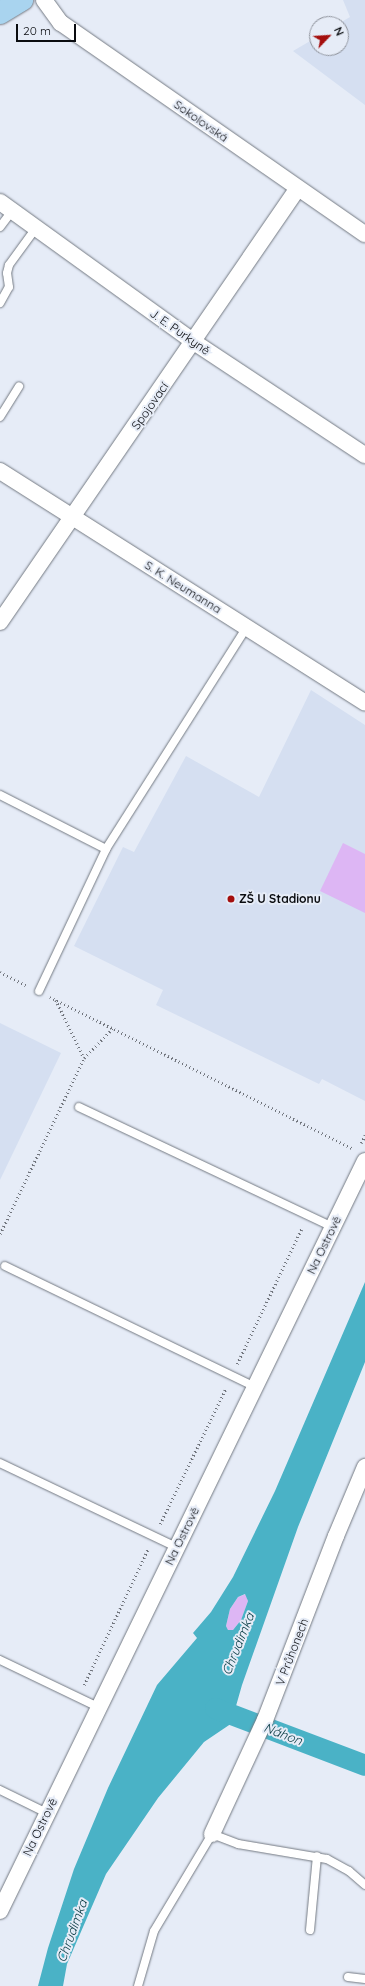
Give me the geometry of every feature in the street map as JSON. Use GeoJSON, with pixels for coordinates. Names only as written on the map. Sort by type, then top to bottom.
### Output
{"type":"FeatureCollection","features":[{"type":"Feature","properties":{"kind":"main road"},"geometry":{"type":"LineString","coordinates":[[0,13],[22,0]]}},
{"type":"Feature","properties":{"kind":"street","name":"Sokolovská"},"geometry":{"type":"LineString","coordinates":[[44,0],[61,23],[365,234]]}},
{"type":"Feature","properties":{"kind":"street","name":"Spojovací"},"geometry":{"type":"LineString","coordinates":[[0,622],[194,342],[298,188]]}},
{"type":"Feature","properties":{"kind":"street","name":"J. E. Purkyně"},"geometry":{"type":"LineString","coordinates":[[6,206],[194,342],[365,455]]}},
{"type":"Feature","properties":{"kind":"street","name":"S. K. Neumanna"},"geometry":{"type":"LineString","coordinates":[[0,471],[365,704]]}},
{"type":"Feature","properties":{"kind":"street","name":"Na Ostrově"},"geometry":{"type":"LineString","coordinates":[[0,1911],[332,1227],[361,1156]]}},
{"type":"Feature","properties":{"kind":"street","name":"V Průhonech"},"geometry":{"type":"LineString","coordinates":[[212,1834],[262,1727],[336,1536],[365,1467]]}},
{"type":"Feature","properties":{"kind":"lane"},"geometry":{"type":"LineString","coordinates":[[0,227],[6,206]]}},
{"type":"Feature","properties":{"kind":"lane"},"geometry":{"type":"LineString","coordinates":[[0,303],[9,287],[7,269],[36,228]]}},
{"type":"Feature","properties":{"kind":"lane"},"geometry":{"type":"LineString","coordinates":[[0,417],[20,386]]}},
{"type":"Feature","properties":{"kind":"lane"},"geometry":{"type":"LineString","coordinates":[[38,991],[106,849],[246,628]]}},
{"type":"Feature","properties":{"kind":"lane"},"geometry":{"type":"LineString","coordinates":[[0,795],[106,849]]}},
{"type":"Feature","properties":{"kind":"lane"},"geometry":{"type":"LineString","coordinates":[[79,1107],[332,1227]]}},
{"type":"Feature","properties":{"kind":"lane"},"geometry":{"type":"LineString","coordinates":[[5,1266],[255,1387]]}},
{"type":"Feature","properties":{"kind":"lane"},"geometry":{"type":"LineString","coordinates":[[0,1463],[176,1547]]}},
{"type":"Feature","properties":{"kind":"lane"},"geometry":{"type":"LineString","coordinates":[[0,1660],[98,1707]]}},
{"type":"Feature","properties":{"kind":"lane"},"geometry":{"type":"LineString","coordinates":[[0,1790],[47,1813]]}},
{"type":"Feature","properties":{"kind":"lane"},"geometry":{"type":"LineString","coordinates":[[138,1986],[154,1931],[212,1834],[238,1844],[317,1856],[342,1866],[365,1885]]}},
{"type":"Feature","properties":{"kind":"lane"},"geometry":{"type":"LineString","coordinates":[[310,1930],[317,1856]]}},
{"type":"Feature","properties":{"kind":"lane"},"geometry":{"type":"LineString","coordinates":[[348,1977],[365,1979]]}},
{"type":"Feature","properties":{"kind":"path"},"geometry":{"type":"LineString","coordinates":[[0,972],[113,1028],[361,1156]]}},
{"type":"Feature","properties":{"kind":"path"},"geometry":{"type":"LineString","coordinates":[[56,1000],[84,1058]]}},
{"type":"Feature","properties":{"kind":"path"},"geometry":{"type":"LineString","coordinates":[[0,1234],[84,1058],[113,1028]]}},
{"type":"Feature","properties":{"kind":"shaded area"},"geometry":{"type":"Polygon","coordinates":[[[343,0],[365,0],[365,105],[293,51],[309,42],[309,56],[349,56],[350,17],[343,0]]]}},
{"type":"Feature","properties":{"kind":"shaded area","name":"ZŠ U Stadionu"},"geometry":{"type":"Polygon","coordinates":[[[311,690],[365,725],[365,1101],[322,1079],[319,1084],[156,1005],[163,990],[74,946],[123,847],[134,852],[186,756],[259,797],[311,690]]]}},
{"type":"Feature","properties":{"kind":"shaded area"},"geometry":{"type":"Polygon","coordinates":[[[343,843],[365,854],[365,913],[320,891],[343,843]]]}},
{"type":"Feature","properties":{"kind":"shaded area"},"geometry":{"type":"Polygon","coordinates":[[[0,1023],[61,1053],[0,1180],[0,1023]]]}},
{"type":"Feature","properties":{"kind":"shaded area"},"geometry":{"type":"Polygon","coordinates":[[[246,1594],[248,1601],[241,1620],[233,1630],[228,1630],[226,1626],[230,1609],[238,1597],[246,1594]]]}},
{"type":"Feature","properties":{"kind":"water","name":"Chrudimka"},"geometry":{"type":"Polygon","coordinates":[[[365,1282],[365,1362],[298,1527],[242,1685],[236,1706],[241,1717],[204,1742],[158,1798],[106,1874],[67,1964],[63,1986],[38,1986],[48,1948],[74,1869],[108,1788],[157,1685],[197,1638],[193,1633],[211,1612],[233,1577],[275,1491],[365,1282]],[[245,1594],[238,1597],[230,1609],[226,1626],[228,1630],[233,1630],[241,1620],[248,1601],[245,1594]]]}},
{"type":"Feature","properties":{"kind":"waterway","name":"Náhon"},"geometry":{"type":"LineString","coordinates":[[215,1708],[365,1765]]}},
{"type":"Feature","properties":{"kind":"place","name":"ZŠ U Stadionu"},"geometry":{"type":"Point","coordinates":[231,899]}}]}
